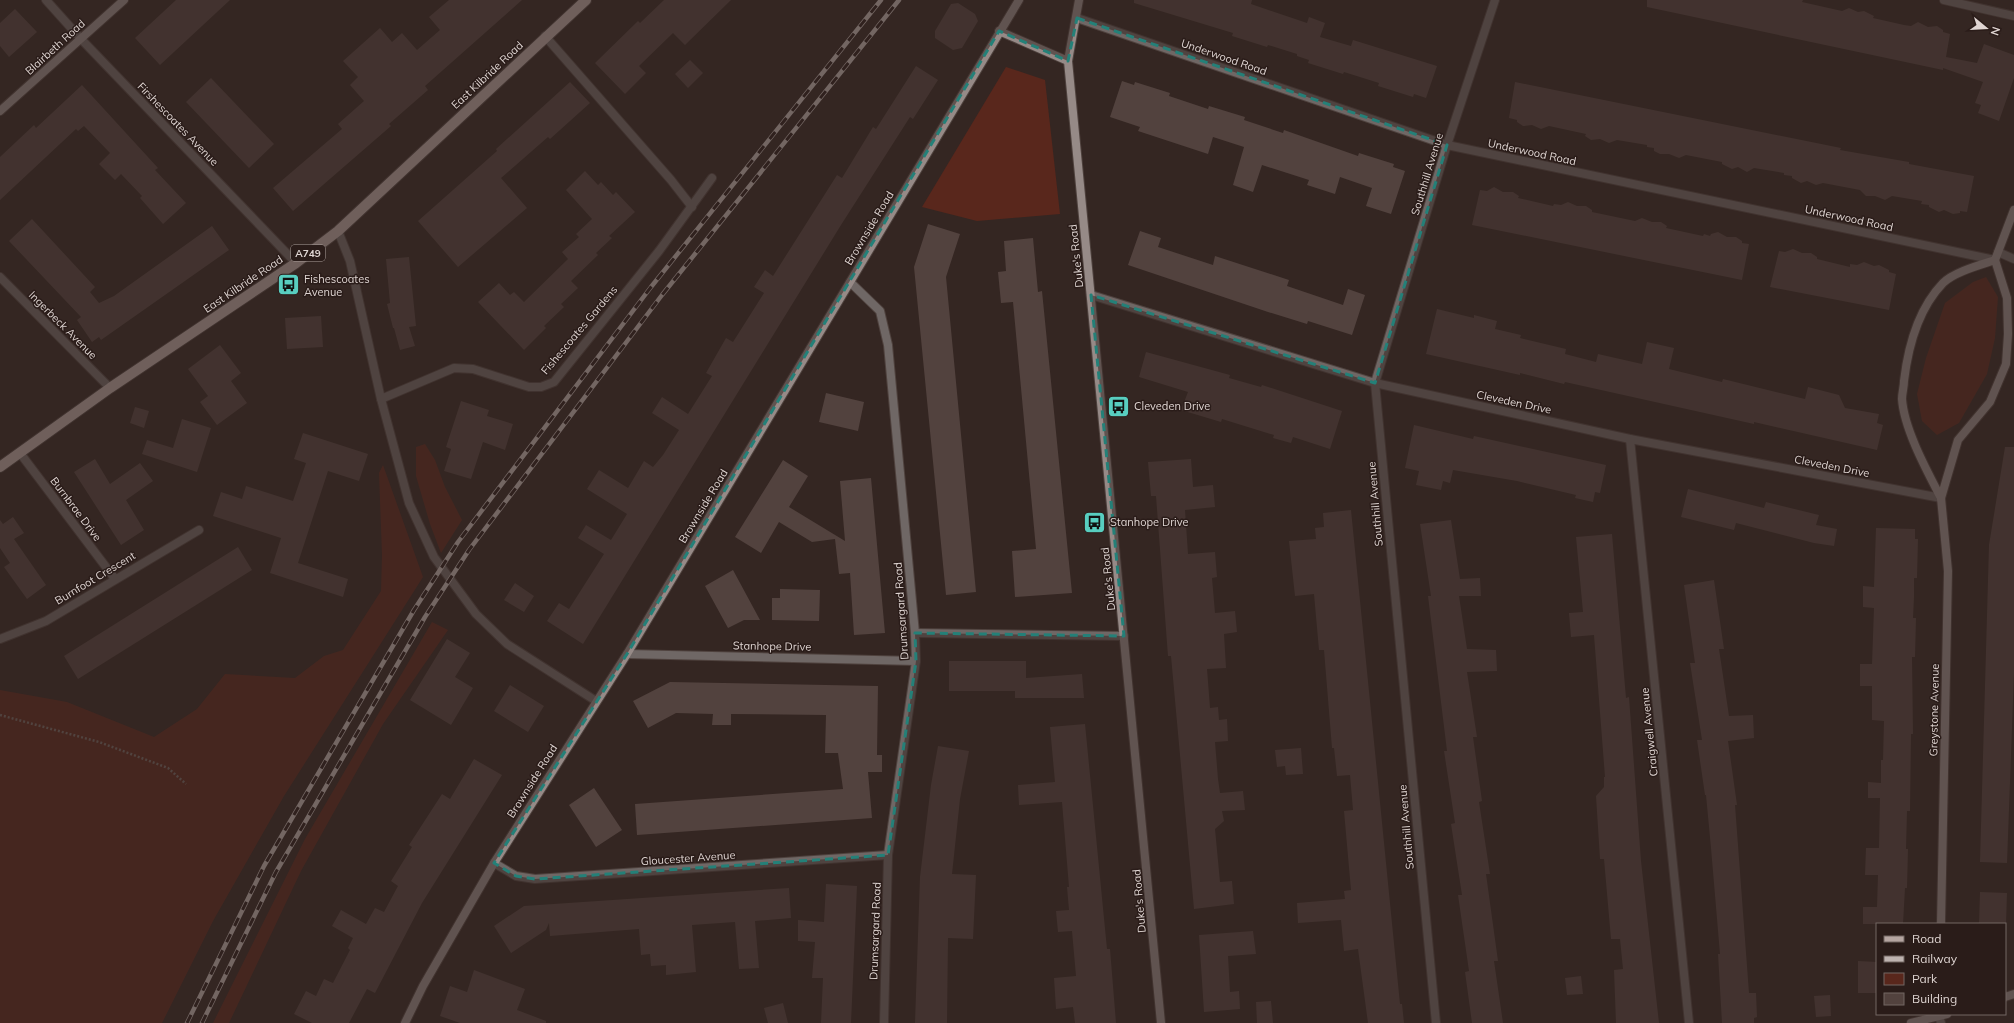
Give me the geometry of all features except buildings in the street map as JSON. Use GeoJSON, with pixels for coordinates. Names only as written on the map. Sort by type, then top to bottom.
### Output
{"type":"FeatureCollection","features":[{"type":"Feature","properties":{"kind":"main road","name":"East Kilbride Road"},"geometry":{"type":"LineString","coordinates":[[0,467],[110,388],[296,263],[338,231],[545,36],[586,0]]}},
{"type":"Feature","properties":{"kind":"street","name":"Firshescoates Avenue"},"geometry":{"type":"LineString","coordinates":[[46,0],[81,39],[296,263]]}},
{"type":"Feature","properties":{"kind":"street","name":"Blairbeth Road"},"geometry":{"type":"LineString","coordinates":[[0,111],[124,0]]}},
{"type":"Feature","properties":{"kind":"street","name":"Brownside Road"},"geometry":{"type":"LineString","coordinates":[[405,1023],[423,986],[494,863],[627,654],[999,31],[1019,0]]}},
{"type":"Feature","properties":{"kind":"street","name":"Duke's Road"},"geometry":{"type":"LineString","coordinates":[[1079,0],[1077,18],[1068,61],[1162,1023]]}},
{"type":"Feature","properties":{"kind":"street","name":"Southhill Avenue"},"geometry":{"type":"LineString","coordinates":[[1436,1023],[1375,384],[1447,145],[1495,0]]}},
{"type":"Feature","properties":{"kind":"street"},"geometry":{"type":"LineString","coordinates":[[1944,0],[2014,16]]}},
{"type":"Feature","properties":{"kind":"street","name":"Underwood Road"},"geometry":{"type":"LineString","coordinates":[[1077,18],[1447,145],[2014,259]]}},
{"type":"Feature","properties":{"kind":"street"},"geometry":{"type":"LineString","coordinates":[[999,31],[1068,61]]}},
{"type":"Feature","properties":{"kind":"street"},"geometry":{"type":"LineString","coordinates":[[545,36],[692,206]]}},
{"type":"Feature","properties":{"kind":"street","name":"Fishescoates Gardens"},"geometry":{"type":"LineString","coordinates":[[381,399],[454,368],[473,369],[529,388],[541,388],[554,382],[659,251],[712,178]]}},
{"type":"Feature","properties":{"kind":"street"},"geometry":{"type":"LineString","coordinates":[[1997,256],[2014,210]]}},
{"type":"Feature","properties":{"kind":"street"},"geometry":{"type":"LineString","coordinates":[[338,231],[350,261],[381,399],[409,504],[434,557],[476,614],[507,644],[596,701]]}},
{"type":"Feature","properties":{"kind":"street","name":"Greystone Avenue"},"geometry":{"type":"LineString","coordinates":[[1941,498],[1958,440],[1990,402],[2006,364],[2008,334],[2007,298],[1997,256],[1964,271],[1943,283],[1925,308],[1910,345],[1902,399],[1910,430],[1923,462],[1941,498],[1948,571],[1941,923]]}},
{"type":"Feature","properties":{"kind":"street","name":"Ingerbeck Avenue"},"geometry":{"type":"LineString","coordinates":[[0,277],[110,388]]}},
{"type":"Feature","properties":{"kind":"street","name":"Drumsargard Road"},"geometry":{"type":"LineString","coordinates":[[850,282],[880,310],[888,345],[915,633],[916,661],[888,855],[884,1023]]}},
{"type":"Feature","properties":{"kind":"street","name":"Cleveden Drive"},"geometry":{"type":"LineString","coordinates":[[1091,295],[1375,384],[1630,439],[1941,498]]}},
{"type":"Feature","properties":{"kind":"street","name":"Craigwell Avenue"},"geometry":{"type":"LineString","coordinates":[[1630,439],[1689,1023]]}},
{"type":"Feature","properties":{"kind":"street","name":"Burnbrae Drive"},"geometry":{"type":"LineString","coordinates":[[20,453],[115,578]]}},
{"type":"Feature","properties":{"kind":"street","name":"Burnfoot Crescent"},"geometry":{"type":"LineString","coordinates":[[0,639],[46,621],[115,578],[199,530]]}},
{"type":"Feature","properties":{"kind":"street"},"geometry":{"type":"LineString","coordinates":[[915,633],[1124,636]]}},
{"type":"Feature","properties":{"kind":"street","name":"Stanhope Drive"},"geometry":{"type":"LineString","coordinates":[[627,654],[916,661]]}},
{"type":"Feature","properties":{"kind":"street","name":"Gloucester Avenue"},"geometry":{"type":"LineString","coordinates":[[494,863],[516,876],[535,879],[888,855]]}},
{"type":"Feature","properties":{"kind":"street"},"geometry":{"type":"LineString","coordinates":[[1911,1023],[1942,1017]]}},
{"type":"Feature","properties":{"kind":"path"},"geometry":{"type":"LineString","coordinates":[[0,715],[106,744],[168,768],[186,784]]}},
{"type":"Feature","properties":{"kind":"highlighted area"},"geometry":{"type":"Polygon","coordinates":[[[1077,18],[1447,145],[1375,383],[1091,295],[1124,636],[915,633],[916,661],[888,855],[535,879],[516,876],[494,863],[627,654],[999,31],[1068,61],[1077,18]]]}},
{"type":"Feature","properties":{"kind":"green space"},"geometry":{"type":"Polygon","coordinates":[[[1006,67],[1045,80],[1060,214],[977,221],[922,207],[1006,67]]]}},
{"type":"Feature","properties":{"kind":"green space"},"geometry":{"type":"Polygon","coordinates":[[[1986,277],[1998,297],[1995,338],[1987,374],[1959,423],[1937,435],[1922,421],[1917,394],[1926,358],[1945,303],[1973,282],[1986,277]]]}},
{"type":"Feature","properties":{"kind":"green space"},"geometry":{"type":"Polygon","coordinates":[[[425,444],[435,460],[445,487],[462,520],[441,553],[430,524],[416,476],[416,447],[425,444]]]}},
{"type":"Feature","properties":{"kind":"green space"},"geometry":{"type":"Polygon","coordinates":[[[383,465],[423,577],[284,796],[213,921],[162,1023],[0,1023],[0,690],[67,702],[154,737],[197,709],[225,674],[295,678],[324,656],[343,650],[381,591],[382,555],[379,473],[383,465]]]}},
{"type":"Feature","properties":{"kind":"green space"},"geometry":{"type":"Polygon","coordinates":[[[432,622],[448,630],[383,724],[301,871],[229,1023],[213,1023],[305,839],[432,622]]]}},
{"type":"Feature","properties":{"kind":"railway"},"geometry":{"type":"LineString","coordinates":[[187,1023],[264,866],[414,610],[458,542],[651,287],[881,0]]}},
{"type":"Feature","properties":{"kind":"railway"},"geometry":{"type":"LineString","coordinates":[[202,1023],[276,872],[425,617],[469,550],[662,295],[899,0]]}},
{"type":"Feature","properties":{"kind":"place","name":"Fishescoates Avenue"},"geometry":{"type":"Point","coordinates":[288,285]}},
{"type":"Feature","properties":{"kind":"place","name":"Cleveden Drive"},"geometry":{"type":"Point","coordinates":[1118,406]}},
{"type":"Feature","properties":{"kind":"place","name":"Stanhope Drive"},"geometry":{"type":"Point","coordinates":[1094,522]}}]}
